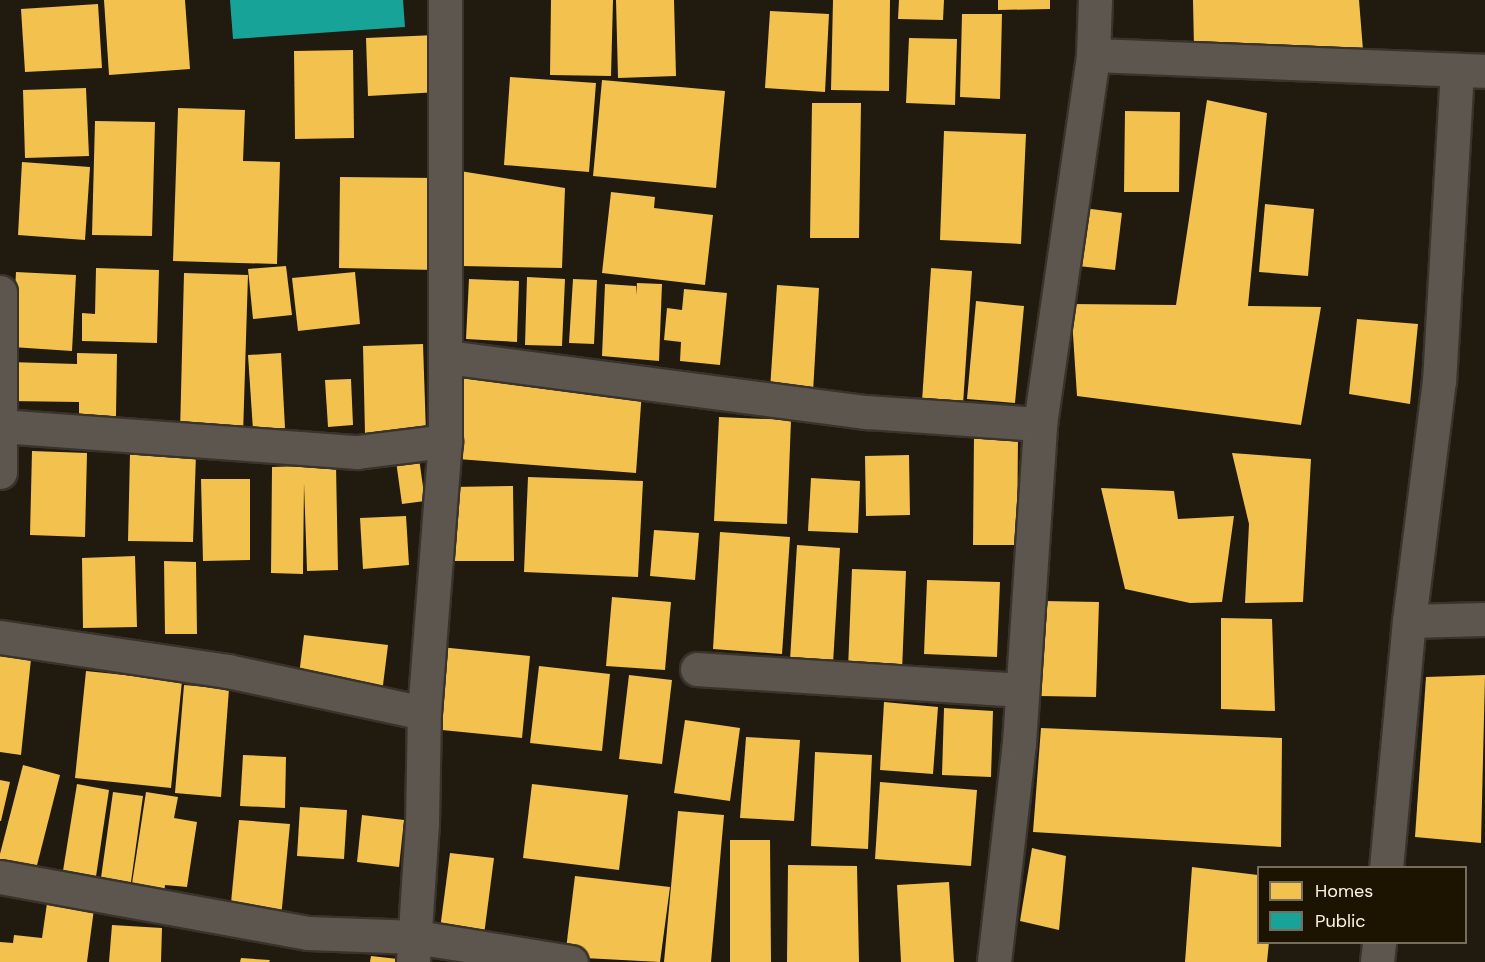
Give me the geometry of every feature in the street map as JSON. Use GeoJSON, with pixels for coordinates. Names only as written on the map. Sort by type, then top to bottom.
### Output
{"type":"FeatureCollection","features":[{"type":"Feature","properties":{"kind":"street"},"geometry":{"type":"LineString","coordinates":[[414,950],[424,713],[445,441],[447,357],[445,0]]}},
{"type":"Feature","properties":{"kind":"street"},"geometry":{"type":"LineString","coordinates":[[994,962],[1019,743],[1020,690],[1040,424],[1093,55],[1095,0]]}},
{"type":"Feature","properties":{"kind":"street"},"geometry":{"type":"LineString","coordinates":[[1093,55],[1471,70],[1439,380],[1408,621],[1386,866]]}},
{"type":"Feature","properties":{"kind":"street"},"geometry":{"type":"LineString","coordinates":[[0,292],[0,472]]}},
{"type":"Feature","properties":{"kind":"street"},"geometry":{"type":"LineString","coordinates":[[447,357],[867,412],[1040,424]]}},
{"type":"Feature","properties":{"kind":"street"},"geometry":{"type":"LineString","coordinates":[[0,426],[357,452],[445,441]]}},
{"type":"Feature","properties":{"kind":"street"},"geometry":{"type":"LineString","coordinates":[[1408,621],[1485,620]]}},
{"type":"Feature","properties":{"kind":"street"},"geometry":{"type":"LineString","coordinates":[[0,637],[228,671],[424,713]]}},
{"type":"Feature","properties":{"kind":"street"},"geometry":{"type":"LineString","coordinates":[[697,669],[1020,690]]}},
{"type":"Feature","properties":{"kind":"street"},"geometry":{"type":"LineString","coordinates":[[0,877],[414,950],[571,962]]}},
{"type":"Feature","properties":{"kind":"street"},"geometry":{"type":"LineString","coordinates":[[1377,962],[1379,944]]}},
{"type":"Feature","properties":{"kind":"building: Homes"},"geometry":{"type":"Polygon","coordinates":[[[104,0],[185,0],[190,69],[109,75],[104,0]]]}},
{"type":"Feature","properties":{"kind":"building: Homes"},"geometry":{"type":"Polygon","coordinates":[[[551,0],[613,0],[611,76],[550,75],[551,0]]]}},
{"type":"Feature","properties":{"kind":"building: Homes"},"geometry":{"type":"Polygon","coordinates":[[[616,0],[674,0],[676,76],[618,78],[616,0]]]}},
{"type":"Feature","properties":{"kind":"building: Homes"},"geometry":{"type":"Polygon","coordinates":[[[833,0],[890,0],[889,91],[831,90],[833,0]]]}},
{"type":"Feature","properties":{"kind":"building: Homes"},"geometry":{"type":"Polygon","coordinates":[[[899,0],[944,0],[943,20],[898,19],[899,0]]]}},
{"type":"Feature","properties":{"kind":"building: Homes"},"geometry":{"type":"Polygon","coordinates":[[[998,0],[1050,0],[1050,9],[998,10],[998,0]]]}},
{"type":"Feature","properties":{"kind":"building: Homes"},"geometry":{"type":"Polygon","coordinates":[[[1193,0],[1359,0],[1363,50],[1194,48],[1193,0]]]}},
{"type":"Feature","properties":{"kind":"building: Homes"},"geometry":{"type":"Polygon","coordinates":[[[98,4],[102,68],[25,72],[21,9],[98,4]]]}},
{"type":"Feature","properties":{"kind":"building: Homes"},"geometry":{"type":"Polygon","coordinates":[[[770,11],[829,14],[825,92],[765,88],[770,11]]]}},
{"type":"Feature","properties":{"kind":"building: Homes"},"geometry":{"type":"Polygon","coordinates":[[[962,14],[1002,14],[1000,99],[960,97],[962,14]]]}},
{"type":"Feature","properties":{"kind":"building: Homes"},"geometry":{"type":"Polygon","coordinates":[[[436,35],[439,92],[368,96],[366,38],[436,35]]]}},
{"type":"Feature","properties":{"kind":"building: Homes"},"geometry":{"type":"Polygon","coordinates":[[[909,38],[957,39],[955,105],[906,103],[909,38]]]}},
{"type":"Feature","properties":{"kind":"building: Homes"},"geometry":{"type":"Polygon","coordinates":[[[353,50],[354,138],[295,139],[294,51],[353,50]]]}},
{"type":"Feature","properties":{"kind":"building: Homes"},"geometry":{"type":"Polygon","coordinates":[[[510,77],[596,83],[589,172],[504,165],[510,77]]]}},
{"type":"Feature","properties":{"kind":"building: Homes"},"geometry":{"type":"Polygon","coordinates":[[[602,80],[725,91],[716,188],[593,176],[602,80]]]}},
{"type":"Feature","properties":{"kind":"building: Homes"},"geometry":{"type":"Polygon","coordinates":[[[86,88],[89,156],[25,158],[23,90],[86,88]]]}},
{"type":"Feature","properties":{"kind":"building: Homes"},"geometry":{"type":"Polygon","coordinates":[[[1207,100],[1267,113],[1248,306],[1321,307],[1301,425],[1077,396],[1071,304],[1176,305],[1207,100]]]}},
{"type":"Feature","properties":{"kind":"building: Homes"},"geometry":{"type":"Polygon","coordinates":[[[812,103],[861,103],[859,238],[810,238],[812,103]]]}},
{"type":"Feature","properties":{"kind":"building: Homes"},"geometry":{"type":"Polygon","coordinates":[[[178,108],[245,110],[243,161],[280,162],[277,264],[173,261],[178,108]]]}},
{"type":"Feature","properties":{"kind":"building: Homes"},"geometry":{"type":"Polygon","coordinates":[[[1125,111],[1180,112],[1179,192],[1124,192],[1125,111]]]}},
{"type":"Feature","properties":{"kind":"building: Homes"},"geometry":{"type":"Polygon","coordinates":[[[95,121],[155,122],[152,236],[92,235],[95,121]]]}},
{"type":"Feature","properties":{"kind":"building: Homes"},"geometry":{"type":"Polygon","coordinates":[[[944,131],[1026,134],[1021,244],[940,240],[944,131]]]}},
{"type":"Feature","properties":{"kind":"building: Homes"},"geometry":{"type":"Polygon","coordinates":[[[22,162],[90,167],[85,240],[18,235],[22,162]]]}},
{"type":"Feature","properties":{"kind":"building: Homes"},"geometry":{"type":"Polygon","coordinates":[[[460,171],[565,188],[562,268],[462,266],[460,171]]]}},
{"type":"Feature","properties":{"kind":"building: Homes"},"geometry":{"type":"Polygon","coordinates":[[[340,177],[436,178],[436,270],[339,268],[340,177]]]}},
{"type":"Feature","properties":{"kind":"building: Homes"},"geometry":{"type":"Polygon","coordinates":[[[611,192],[655,197],[654,208],[713,215],[705,285],[602,273],[611,192]]]}},
{"type":"Feature","properties":{"kind":"building: Homes"},"geometry":{"type":"Polygon","coordinates":[[[1265,204],[1314,209],[1308,276],[1259,272],[1265,204]]]}},
{"type":"Feature","properties":{"kind":"building: Homes"},"geometry":{"type":"Polygon","coordinates":[[[1076,207],[1122,213],[1115,270],[1069,265],[1076,207]]]}},
{"type":"Feature","properties":{"kind":"building: Homes"},"geometry":{"type":"Polygon","coordinates":[[[286,266],[292,315],[253,319],[248,269],[286,266]]]}},
{"type":"Feature","properties":{"kind":"building: Homes"},"geometry":{"type":"Polygon","coordinates":[[[96,268],[159,270],[157,343],[82,341],[82,313],[95,314],[96,268]]]}},
{"type":"Feature","properties":{"kind":"building: Homes"},"geometry":{"type":"Polygon","coordinates":[[[931,268],[972,271],[963,404],[922,401],[931,268]]]}},
{"type":"Feature","properties":{"kind":"building: Homes"},"geometry":{"type":"Polygon","coordinates":[[[16,272],[76,275],[72,351],[12,347],[16,272]]]}},
{"type":"Feature","properties":{"kind":"building: Homes"},"geometry":{"type":"Polygon","coordinates":[[[355,272],[360,324],[298,331],[292,278],[355,272]]]}},
{"type":"Feature","properties":{"kind":"building: Homes"},"geometry":{"type":"Polygon","coordinates":[[[184,273],[248,275],[243,434],[180,433],[184,273]]]}},
{"type":"Feature","properties":{"kind":"building: Homes"},"geometry":{"type":"Polygon","coordinates":[[[527,277],[565,279],[562,346],[525,345],[527,277]]]}},
{"type":"Feature","properties":{"kind":"building: Homes"},"geometry":{"type":"Polygon","coordinates":[[[469,279],[519,281],[517,342],[466,339],[469,279]]]}},
{"type":"Feature","properties":{"kind":"building: Homes"},"geometry":{"type":"Polygon","coordinates":[[[573,279],[597,280],[594,344],[569,343],[573,279]]]}},
{"type":"Feature","properties":{"kind":"building: Homes"},"geometry":{"type":"Polygon","coordinates":[[[637,283],[662,284],[659,361],[602,356],[605,284],[636,286],[636,295],[637,283]]]}},
{"type":"Feature","properties":{"kind":"building: Homes"},"geometry":{"type":"Polygon","coordinates":[[[777,285],[819,288],[813,392],[770,389],[777,285]]]}},
{"type":"Feature","properties":{"kind":"building: Homes"},"geometry":{"type":"Polygon","coordinates":[[[684,289],[727,293],[720,365],[680,361],[681,342],[664,340],[667,308],[682,310],[684,289]]]}},
{"type":"Feature","properties":{"kind":"building: Homes"},"geometry":{"type":"Polygon","coordinates":[[[976,301],[1024,306],[1015,403],[967,399],[976,301]]]}},
{"type":"Feature","properties":{"kind":"building: Homes"},"geometry":{"type":"Polygon","coordinates":[[[1357,319],[1418,324],[1410,404],[1349,394],[1357,319]]]}},
{"type":"Feature","properties":{"kind":"building: Homes"},"geometry":{"type":"Polygon","coordinates":[[[423,344],[426,433],[365,434],[363,346],[423,344]]]}},
{"type":"Feature","properties":{"kind":"building: Homes"},"geometry":{"type":"Polygon","coordinates":[[[77,353],[117,354],[116,416],[79,416],[79,402],[8,401],[9,362],[77,364],[77,353]]]}},
{"type":"Feature","properties":{"kind":"building: Homes"},"geometry":{"type":"Polygon","coordinates":[[[281,353],[285,428],[253,430],[248,355],[281,353]]]}},
{"type":"Feature","properties":{"kind":"building: Homes"},"geometry":{"type":"Polygon","coordinates":[[[464,376],[642,391],[636,473],[458,459],[464,376]]]}},
{"type":"Feature","properties":{"kind":"building: Homes"},"geometry":{"type":"Polygon","coordinates":[[[351,379],[353,425],[328,427],[325,380],[351,379]]]}},
{"type":"Feature","properties":{"kind":"building: Homes"},"geometry":{"type":"Polygon","coordinates":[[[719,417],[791,420],[787,524],[714,521],[719,417]]]}},
{"type":"Feature","properties":{"kind":"building: Homes"},"geometry":{"type":"Polygon","coordinates":[[[974,435],[1018,435],[1017,545],[973,545],[974,435]]]}},
{"type":"Feature","properties":{"kind":"building: Homes"},"geometry":{"type":"Polygon","coordinates":[[[32,451],[87,453],[85,537],[30,535],[32,451]]]}},
{"type":"Feature","properties":{"kind":"building: Homes"},"geometry":{"type":"Polygon","coordinates":[[[418,451],[425,501],[402,504],[395,454],[418,451]]]}},
{"type":"Feature","properties":{"kind":"building: Homes"},"geometry":{"type":"Polygon","coordinates":[[[130,453],[196,454],[193,542],[128,541],[130,453]]]}},
{"type":"Feature","properties":{"kind":"building: Homes"},"geometry":{"type":"Polygon","coordinates":[[[1232,453],[1311,459],[1303,602],[1245,603],[1249,524],[1232,453]]]}},
{"type":"Feature","properties":{"kind":"building: Homes"},"geometry":{"type":"Polygon","coordinates":[[[909,455],[910,515],[866,516],[865,456],[909,455]]]}},
{"type":"Feature","properties":{"kind":"building: Homes"},"geometry":{"type":"Polygon","coordinates":[[[336,465],[338,570],[307,571],[304,483],[303,574],[271,573],[272,467],[336,465]]]}},
{"type":"Feature","properties":{"kind":"building: Homes"},"geometry":{"type":"Polygon","coordinates":[[[528,477],[643,481],[638,577],[524,572],[528,477]]]}},
{"type":"Feature","properties":{"kind":"building: Homes"},"geometry":{"type":"Polygon","coordinates":[[[811,478],[860,481],[858,533],[808,531],[811,478]]]}},
{"type":"Feature","properties":{"kind":"building: Homes"},"geometry":{"type":"Polygon","coordinates":[[[201,479],[250,479],[250,560],[203,561],[201,479]]]}},
{"type":"Feature","properties":{"kind":"building: Homes"},"geometry":{"type":"Polygon","coordinates":[[[513,486],[514,561],[452,561],[452,487],[513,486]]]}},
{"type":"Feature","properties":{"kind":"building: Homes"},"geometry":{"type":"Polygon","coordinates":[[[1101,488],[1174,491],[1178,519],[1234,516],[1222,602],[1190,603],[1125,589],[1101,488]]]}},
{"type":"Feature","properties":{"kind":"building: Homes"},"geometry":{"type":"Polygon","coordinates":[[[406,516],[409,565],[363,569],[360,518],[406,516]]]}},
{"type":"Feature","properties":{"kind":"building: Homes"},"geometry":{"type":"Polygon","coordinates":[[[654,530],[699,533],[695,580],[650,576],[654,530]]]}},
{"type":"Feature","properties":{"kind":"building: Homes"},"geometry":{"type":"Polygon","coordinates":[[[720,532],[790,537],[782,654],[713,649],[720,532]]]}},
{"type":"Feature","properties":{"kind":"building: Homes"},"geometry":{"type":"Polygon","coordinates":[[[797,545],[840,548],[833,663],[790,660],[797,545]]]}},
{"type":"Feature","properties":{"kind":"building: Homes"},"geometry":{"type":"Polygon","coordinates":[[[135,556],[137,627],[83,628],[82,558],[135,556]]]}},
{"type":"Feature","properties":{"kind":"building: Homes"},"geometry":{"type":"Polygon","coordinates":[[[164,561],[196,562],[197,634],[165,634],[164,561]]]}},
{"type":"Feature","properties":{"kind":"building: Homes"},"geometry":{"type":"Polygon","coordinates":[[[852,569],[906,571],[902,671],[848,669],[852,569]]]}},
{"type":"Feature","properties":{"kind":"building: Homes"},"geometry":{"type":"Polygon","coordinates":[[[927,580],[1000,582],[997,657],[924,654],[927,580]]]}},
{"type":"Feature","properties":{"kind":"building: Homes"},"geometry":{"type":"Polygon","coordinates":[[[612,597],[671,602],[665,670],[606,666],[612,597]]]}},
{"type":"Feature","properties":{"kind":"building: Homes"},"geometry":{"type":"Polygon","coordinates":[[[1043,601],[1099,602],[1096,697],[1040,696],[1043,601]]]}},
{"type":"Feature","properties":{"kind":"building: Homes"},"geometry":{"type":"Polygon","coordinates":[[[1221,618],[1272,619],[1275,711],[1221,709],[1221,618]]]}},
{"type":"Feature","properties":{"kind":"building: Homes"},"geometry":{"type":"Polygon","coordinates":[[[304,635],[388,645],[382,693],[298,683],[304,635]]]}},
{"type":"Feature","properties":{"kind":"building: Homes"},"geometry":{"type":"Polygon","coordinates":[[[440,647],[530,656],[522,738],[432,729],[440,647]]]}},
{"type":"Feature","properties":{"kind":"building: Homes"},"geometry":{"type":"Polygon","coordinates":[[[0,656],[31,659],[21,755],[0,752],[0,656]]]}},
{"type":"Feature","properties":{"kind":"building: Homes"},"geometry":{"type":"Polygon","coordinates":[[[539,666],[610,674],[602,751],[530,743],[539,666]]]}},
{"type":"Feature","properties":{"kind":"building: Homes"},"geometry":{"type":"Polygon","coordinates":[[[86,671],[182,681],[171,788],[75,778],[86,671]]]}},
{"type":"Feature","properties":{"kind":"building: Homes"},"geometry":{"type":"Polygon","coordinates":[[[629,675],[672,680],[662,764],[619,759],[629,675]]]}},
{"type":"Feature","properties":{"kind":"building: Homes"},"geometry":{"type":"Polygon","coordinates":[[[1485,675],[1481,843],[1415,837],[1426,677],[1485,675]]]}},
{"type":"Feature","properties":{"kind":"building: Homes"},"geometry":{"type":"Polygon","coordinates":[[[184,685],[229,689],[221,797],[175,793],[184,685]]]}},
{"type":"Feature","properties":{"kind":"building: Homes"},"geometry":{"type":"Polygon","coordinates":[[[884,702],[938,707],[933,774],[880,770],[884,702]]]}},
{"type":"Feature","properties":{"kind":"building: Homes"},"geometry":{"type":"Polygon","coordinates":[[[944,708],[993,711],[991,777],[942,775],[944,708]]]}},
{"type":"Feature","properties":{"kind":"building: Homes"},"geometry":{"type":"Polygon","coordinates":[[[685,720],[740,728],[730,801],[674,793],[685,720]]]}},
{"type":"Feature","properties":{"kind":"building: Homes"},"geometry":{"type":"Polygon","coordinates":[[[1041,728],[1282,738],[1281,847],[1033,832],[1041,728]]]}},
{"type":"Feature","properties":{"kind":"building: Homes"},"geometry":{"type":"Polygon","coordinates":[[[746,737],[800,740],[794,821],[740,818],[746,737]]]}},
{"type":"Feature","properties":{"kind":"building: Homes"},"geometry":{"type":"Polygon","coordinates":[[[815,752],[872,755],[868,849],[811,846],[815,752]]]}},
{"type":"Feature","properties":{"kind":"building: Homes"},"geometry":{"type":"Polygon","coordinates":[[[243,755],[286,757],[285,808],[240,806],[243,755]]]}},
{"type":"Feature","properties":{"kind":"building: Homes"},"geometry":{"type":"Polygon","coordinates":[[[23,765],[60,775],[34,877],[0,868],[0,854],[23,765]]]}},
{"type":"Feature","properties":{"kind":"building: Homes"},"geometry":{"type":"Polygon","coordinates":[[[0,780],[10,782],[1,821],[0,821],[0,780]]]}},
{"type":"Feature","properties":{"kind":"building: Homes"},"geometry":{"type":"Polygon","coordinates":[[[880,782],[977,790],[971,866],[875,859],[880,782]]]}},
{"type":"Feature","properties":{"kind":"building: Homes"},"geometry":{"type":"Polygon","coordinates":[[[77,784],[109,790],[95,883],[62,877],[77,784]]]}},
{"type":"Feature","properties":{"kind":"building: Homes"},"geometry":{"type":"Polygon","coordinates":[[[532,784],[628,795],[619,870],[523,858],[532,784]]]}},
{"type":"Feature","properties":{"kind":"building: Homes"},"geometry":{"type":"Polygon","coordinates":[[[113,792],[143,796],[130,889],[100,885],[113,792]]]}},
{"type":"Feature","properties":{"kind":"building: Homes"},"geometry":{"type":"Polygon","coordinates":[[[146,792],[178,797],[174,818],[197,822],[187,887],[165,885],[164,895],[131,890],[146,792]]]}},
{"type":"Feature","properties":{"kind":"building: Homes"},"geometry":{"type":"Polygon","coordinates":[[[300,807],[347,810],[344,859],[297,856],[300,807]]]}},
{"type":"Feature","properties":{"kind":"building: Homes"},"geometry":{"type":"Polygon","coordinates":[[[678,811],[724,815],[711,962],[664,962],[678,811]]]}},
{"type":"Feature","properties":{"kind":"building: Homes"},"geometry":{"type":"Polygon","coordinates":[[[362,815],[404,820],[399,867],[357,862],[362,815]]]}},
{"type":"Feature","properties":{"kind":"building: Homes"},"geometry":{"type":"Polygon","coordinates":[[[239,820],[290,824],[281,918],[230,913],[239,820]]]}},
{"type":"Feature","properties":{"kind":"building: Homes"},"geometry":{"type":"Polygon","coordinates":[[[730,840],[770,840],[771,962],[730,962],[730,840]]]}},
{"type":"Feature","properties":{"kind":"building: Homes"},"geometry":{"type":"Polygon","coordinates":[[[1032,848],[1066,856],[1059,930],[1020,921],[1032,848]]]}},
{"type":"Feature","properties":{"kind":"building: Homes"},"geometry":{"type":"Polygon","coordinates":[[[450,853],[494,858],[484,935],[440,929],[450,853]]]}},
{"type":"Feature","properties":{"kind":"building: Homes"},"geometry":{"type":"Polygon","coordinates":[[[788,865],[857,866],[859,962],[787,962],[788,865]]]}},
{"type":"Feature","properties":{"kind":"building: Homes"},"geometry":{"type":"Polygon","coordinates":[[[1192,867],[1257,875],[1257,944],[1269,944],[1267,962],[1185,962],[1192,867]]]}},
{"type":"Feature","properties":{"kind":"building: Homes"},"geometry":{"type":"Polygon","coordinates":[[[575,876],[670,887],[660,962],[565,957],[575,876]]]}},
{"type":"Feature","properties":{"kind":"building: Homes"},"geometry":{"type":"Polygon","coordinates":[[[949,882],[954,962],[901,962],[897,885],[949,882]]]}},
{"type":"Feature","properties":{"kind":"building: Homes"},"geometry":{"type":"Polygon","coordinates":[[[47,903],[94,909],[87,962],[0,962],[0,942],[13,943],[14,935],[42,938],[47,903]]]}},
{"type":"Feature","properties":{"kind":"building: Homes"},"geometry":{"type":"Polygon","coordinates":[[[112,925],[162,928],[161,962],[109,962],[112,925]]]}},
{"type":"Feature","properties":{"kind":"building: Homes"},"geometry":{"type":"Polygon","coordinates":[[[371,956],[407,960],[407,962],[370,962],[371,956]]]}},
{"type":"Feature","properties":{"kind":"building: Homes"},"geometry":{"type":"Polygon","coordinates":[[[241,958],[270,960],[269,962],[240,962],[241,958]]]}},
{"type":"Feature","properties":{"kind":"building: Public"},"geometry":{"type":"Polygon","coordinates":[[[230,0],[403,0],[405,27],[233,39],[230,0]]]}}]}
